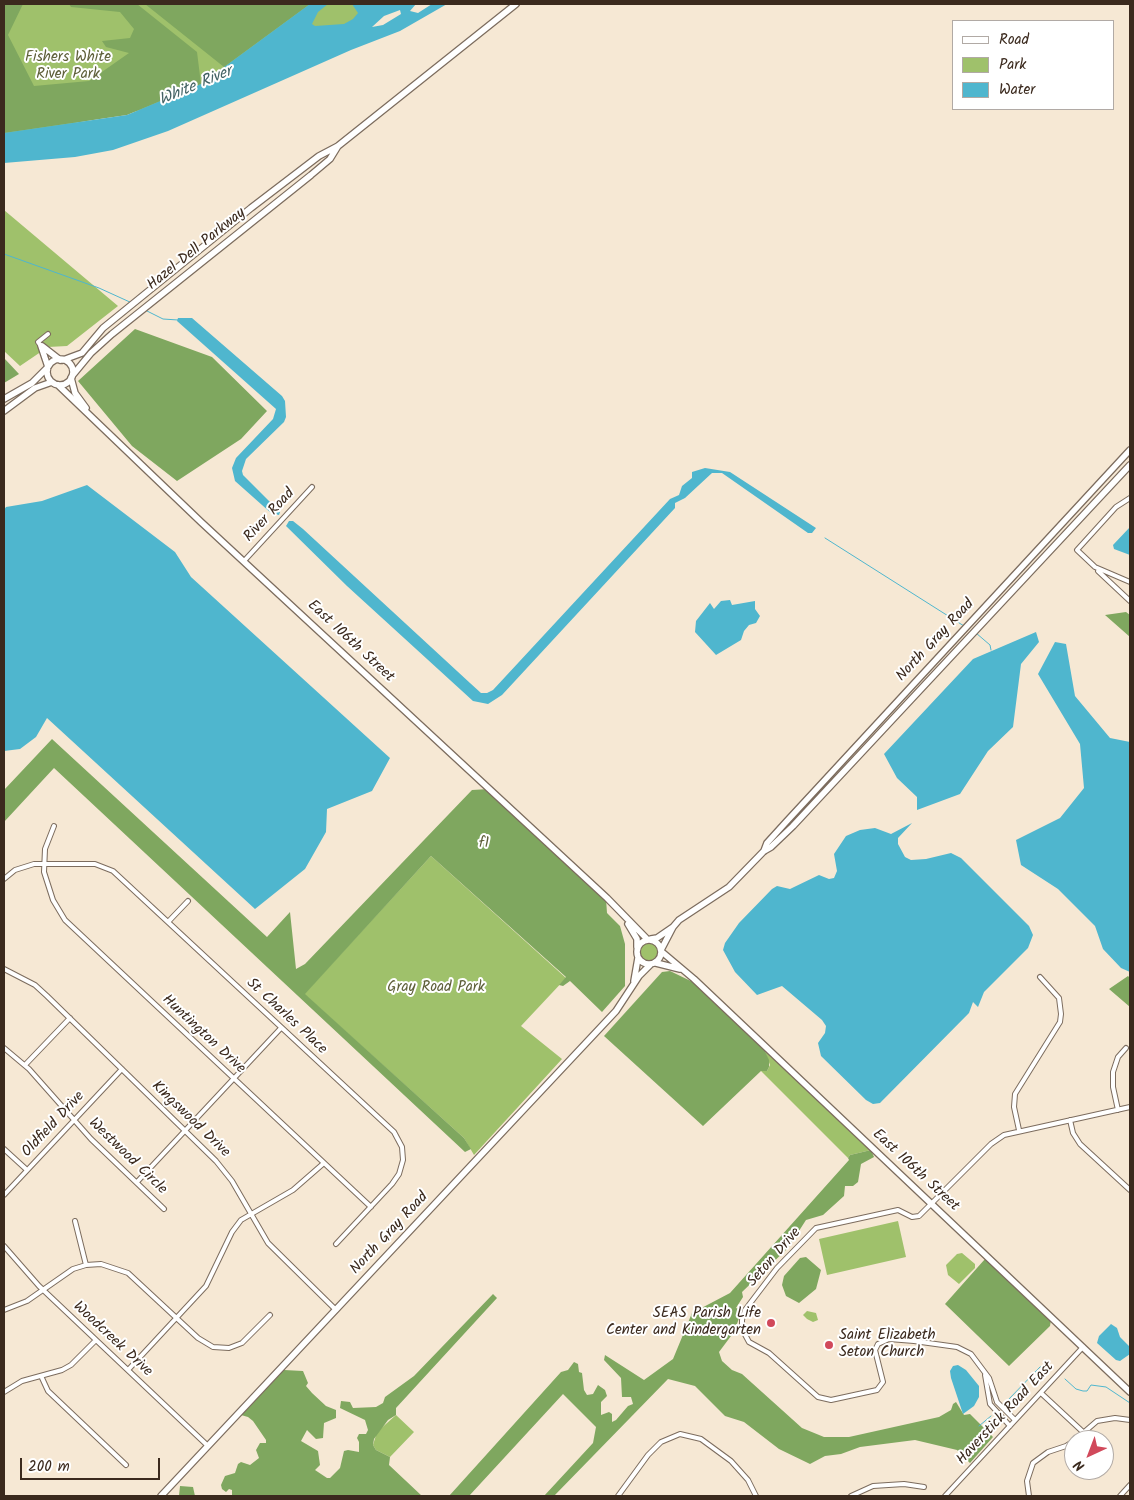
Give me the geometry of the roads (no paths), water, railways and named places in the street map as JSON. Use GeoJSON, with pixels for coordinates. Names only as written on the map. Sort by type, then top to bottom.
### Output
{"type":"FeatureCollection","features":[{"type":"Feature","properties":{"kind":"street","name":"Hazel Dell Parkway"},"geometry":{"type":"LineString","coordinates":[[62,360],[82,353],[104,328],[126,310],[318,156],[338,146],[516,4]]}},
{"type":"Feature","properties":{"kind":"street","name":"Hazel Dell Parkway"},"geometry":{"type":"LineString","coordinates":[[72,377],[99,346],[330,158],[338,146]]}},
{"type":"Feature","properties":{"kind":"street"},"geometry":{"type":"LineString","coordinates":[[48,334],[38,342],[48,367],[48,375],[55,383]]}},
{"type":"Feature","properties":{"kind":"street"},"geometry":{"type":"LineString","coordinates":[[41,346],[70,365],[75,393],[89,414]]}},
{"type":"Feature","properties":{"kind":"street"},"geometry":{"type":"LineString","coordinates":[[4,399],[32,383],[52,362],[62,360]]}},
{"type":"Feature","properties":{"kind":"street"},"geometry":{"type":"LineString","coordinates":[[4,411],[35,388],[67,382],[72,377]]}},
{"type":"Feature","properties":{"kind":"street","name":"East 106th Street"},"geometry":{"type":"LineString","coordinates":[[55,383],[608,898],[625,918],[649,940]]}},
{"type":"Feature","properties":{"kind":"street","name":"North Gray Road"},"geometry":{"type":"LineString","coordinates":[[764,851],[767,843],[787,820],[1130,450]]}},
{"type":"Feature","properties":{"kind":"street","name":"North Gray Road"},"geometry":{"type":"LineString","coordinates":[[649,940],[657,938],[673,927],[687,913],[729,886],[764,851],[772,847],[1130,464]]}},
{"type":"Feature","properties":{"kind":"street","name":"River Road"},"geometry":{"type":"LineString","coordinates":[[244,561],[312,487]]}},
{"type":"Feature","properties":{"kind":"street"},"geometry":{"type":"LineString","coordinates":[[1130,498],[1116,508],[1077,550],[1130,601]]}},
{"type":"Feature","properties":{"kind":"street"},"geometry":{"type":"LineString","coordinates":[[1095,567],[1130,582]]}},
{"type":"Feature","properties":{"kind":"street","name":"Huntington Drive"},"geometry":{"type":"LineString","coordinates":[[54,826],[47,840],[44,864],[48,888],[65,920],[371,1207]]}},
{"type":"Feature","properties":{"kind":"street","name":"St Charles Place"},"geometry":{"type":"LineString","coordinates":[[4,879],[21,867],[44,864],[95,864],[104,866],[124,880],[384,1122],[398,1139],[403,1160],[399,1174],[336,1244]]}},
{"type":"Feature","properties":{"kind":"street"},"geometry":{"type":"LineString","coordinates":[[168,922],[188,900]]}},
{"type":"Feature","properties":{"kind":"street","name":"East 106th Street"},"geometry":{"type":"LineString","coordinates":[[625,918],[636,938],[637,948]]}},
{"type":"Feature","properties":{"kind":"street","name":"North Gray Road"},"geometry":{"type":"LineString","coordinates":[[662,951],[673,927]]}},
{"type":"Feature","properties":{"kind":"street"},"geometry":{"type":"LineString","coordinates":[[649,940],[658,944],[662,951],[659,960],[652,964],[643,963],[638,958],[637,948],[640,943],[649,940]]}},
{"type":"Feature","properties":{"kind":"street","name":"East 106th Street"},"geometry":{"type":"LineString","coordinates":[[662,951],[933,1204],[1130,1392]]}},
{"type":"Feature","properties":{"kind":"street","name":"North Gray Road"},"geometry":{"type":"LineString","coordinates":[[633,985],[638,958]]}},
{"type":"Feature","properties":{"kind":"street","name":"East 106th Street"},"geometry":{"type":"LineString","coordinates":[[652,964],[682,970]]}},
{"type":"Feature","properties":{"kind":"street","name":"North Gray Road"},"geometry":{"type":"LineString","coordinates":[[162,1496],[616,1011],[633,985],[652,964]]}},
{"type":"Feature","properties":{"kind":"street","name":"Kingswood Drive"},"geometry":{"type":"LineString","coordinates":[[4,968],[35,985],[225,1170],[268,1243],[336,1310]]}},
{"type":"Feature","properties":{"kind":"street"},"geometry":{"type":"LineString","coordinates":[[1019,1130],[1014,1107],[1015,1094],[1060,1022],[1059,998],[1040,977]]}},
{"type":"Feature","properties":{"kind":"street"},"geometry":{"type":"LineString","coordinates":[[25,1066],[70,1018]]}},
{"type":"Feature","properties":{"kind":"street"},"geometry":{"type":"LineString","coordinates":[[137,1182],[281,1028]]}},
{"type":"Feature","properties":{"kind":"street","name":"Westwood Circle"},"geometry":{"type":"LineString","coordinates":[[4,1048],[25,1066],[74,1120],[164,1209]]}},
{"type":"Feature","properties":{"kind":"street"},"geometry":{"type":"LineString","coordinates":[[1118,1110],[1113,1087],[1113,1072],[1118,1057],[1126,1048]]}},
{"type":"Feature","properties":{"kind":"street","name":"Oldfield Drive"},"geometry":{"type":"LineString","coordinates":[[4,1195],[122,1069]]}},
{"type":"Feature","properties":{"kind":"street"},"geometry":{"type":"LineString","coordinates":[[933,1204],[995,1140],[1019,1130],[1130,1107]]}},
{"type":"Feature","properties":{"kind":"street"},"geometry":{"type":"LineString","coordinates":[[1070,1120],[1073,1133],[1080,1144],[1130,1190]]}},
{"type":"Feature","properties":{"kind":"street"},"geometry":{"type":"LineString","coordinates":[[4,1149],[27,1170]]}},
{"type":"Feature","properties":{"kind":"street"},"geometry":{"type":"LineString","coordinates":[[128,1370],[206,1286],[235,1228],[250,1213],[294,1190],[324,1163]]}},
{"type":"Feature","properties":{"kind":"street","name":"Seton Drive"},"geometry":{"type":"LineString","coordinates":[[933,1204],[916,1217],[898,1210],[816,1228],[777,1268],[745,1310],[742,1320],[744,1336],[754,1346],[770,1353],[814,1394],[831,1400],[877,1390],[881,1386],[882,1377],[876,1350],[882,1341],[889,1339],[961,1348],[977,1360],[985,1375],[990,1404],[1010,1426]]}},
{"type":"Feature","properties":{"kind":"street"},"geometry":{"type":"LineString","coordinates":[[75,1221],[86,1265]]}},
{"type":"Feature","properties":{"kind":"street","name":"Woodcreek Drive"},"geometry":{"type":"LineString","coordinates":[[4,1246],[43,1290],[208,1446]]}},
{"type":"Feature","properties":{"kind":"street"},"geometry":{"type":"LineString","coordinates":[[4,1310],[27,1301],[64,1274],[86,1265],[109,1265],[128,1273],[206,1344],[221,1348],[242,1343],[270,1315]]}},
{"type":"Feature","properties":{"kind":"street"},"geometry":{"type":"LineString","coordinates":[[4,1392],[22,1382],[42,1378],[71,1365],[96,1340]]}},
{"type":"Feature","properties":{"kind":"street","name":"Haverstick Road East"},"geometry":{"type":"LineString","coordinates":[[945,1496],[1083,1347]]}},
{"type":"Feature","properties":{"kind":"street","name":"Seton Drive"},"geometry":{"type":"LineString","coordinates":[[985,1375],[989,1378],[997,1402],[1015,1420]]}},
{"type":"Feature","properties":{"kind":"street"},"geometry":{"type":"LineString","coordinates":[[42,1378],[48,1391],[126,1465]]}},
{"type":"Feature","properties":{"kind":"street"},"geometry":{"type":"LineString","coordinates":[[1041,1393],[1081,1430]]}},
{"type":"Feature","properties":{"kind":"street"},"geometry":{"type":"LineString","coordinates":[[1085,1430],[1097,1420],[1115,1418],[1130,1420]]}},
{"type":"Feature","properties":{"kind":"street"},"geometry":{"type":"LineString","coordinates":[[618,1496],[654,1449],[668,1437],[680,1434],[694,1436],[717,1450],[739,1469],[754,1496]]}},
{"type":"Feature","properties":{"kind":"street"},"geometry":{"type":"LineString","coordinates":[[1029,1496],[1027,1490],[1030,1470],[1039,1457],[1064,1446]]}},
{"type":"Feature","properties":{"kind":"street"},"geometry":{"type":"LineString","coordinates":[[851,1496],[873,1486],[904,1484],[924,1487]]}},
{"type":"Feature","properties":{"kind":"street"},"geometry":{"type":"LineString","coordinates":[[1120,1496],[1130,1485]]}},
{"type":"Feature","properties":{"kind":"water","name":"White River"},"geometry":{"type":"Polygon","coordinates":[[[310,4],[328,4],[318,12],[312,24],[315,26],[344,24],[353,19],[358,13],[352,4],[416,4],[410,11],[418,13],[432,4],[447,4],[400,31],[351,50],[168,131],[113,150],[75,157],[4,163],[4,133],[127,115],[201,84],[310,4]],[[400,10],[384,16],[372,27],[383,25],[401,14],[400,10]]]}},
{"type":"Feature","properties":{"kind":"water"},"geometry":{"type":"Polygon","coordinates":[[[178,318],[192,318],[282,396],[285,401],[286,417],[284,422],[246,459],[242,471],[243,475],[280,512],[279,515],[271,513],[235,481],[232,468],[236,458],[273,419],[276,409],[177,321],[178,318]]]}},
{"type":"Feature","properties":{"kind":"water"},"geometry":{"type":"Polygon","coordinates":[[[705,468],[730,472],[816,528],[812,533],[808,533],[722,473],[712,473],[685,498],[675,503],[675,508],[502,695],[488,704],[473,701],[347,586],[286,526],[289,521],[293,521],[303,529],[481,693],[487,693],[493,690],[670,499],[679,495],[682,486],[692,478],[692,472],[705,468]]]}},
{"type":"Feature","properties":{"kind":"water"},"geometry":{"type":"Polygon","coordinates":[[[87,485],[175,552],[191,577],[390,758],[372,791],[327,809],[326,832],[305,869],[255,909],[47,718],[36,737],[20,749],[4,751],[4,510],[6,507],[42,501],[87,485]]]}},
{"type":"Feature","properties":{"kind":"water"},"geometry":{"type":"Polygon","coordinates":[[[1130,527],[1130,555],[1114,549],[1113,545],[1130,527]]]}},
{"type":"Feature","properties":{"kind":"water"},"geometry":{"type":"Polygon","coordinates":[[[730,600],[732,605],[755,601],[755,609],[760,616],[756,623],[749,625],[744,631],[741,640],[716,655],[695,632],[696,621],[710,603],[714,609],[721,601],[730,600]]]}},
{"type":"Feature","properties":{"kind":"water"},"geometry":{"type":"Polygon","coordinates":[[[1036,632],[1039,642],[1021,664],[1013,727],[988,751],[960,794],[917,810],[917,797],[897,778],[884,754],[973,659],[1036,632]]]}},
{"type":"Feature","properties":{"kind":"water"},"geometry":{"type":"Polygon","coordinates":[[[1055,642],[1066,644],[1075,696],[1110,738],[1130,742],[1130,972],[1121,968],[1103,949],[1095,926],[1058,889],[1021,865],[1016,840],[1060,818],[1084,788],[1080,744],[1038,674],[1055,642]]]}},
{"type":"Feature","properties":{"kind":"water"},"geometry":{"type":"Polygon","coordinates":[[[912,823],[898,838],[898,844],[905,857],[911,860],[926,859],[951,853],[961,858],[1029,926],[1033,935],[1028,948],[984,992],[978,1007],[973,1002],[969,1013],[880,1103],[873,1104],[866,1100],[821,1056],[818,1043],[825,1033],[826,1026],[822,1020],[782,986],[757,995],[735,972],[723,950],[725,943],[739,923],[772,889],[777,886],[790,889],[819,875],[829,879],[834,878],[837,871],[834,854],[846,836],[860,830],[875,828],[891,834],[912,823]]]}},
{"type":"Feature","properties":{"kind":"water"},"geometry":{"type":"Polygon","coordinates":[[[1111,1324],[1117,1328],[1120,1337],[1130,1347],[1130,1354],[1120,1361],[1116,1360],[1097,1343],[1099,1336],[1111,1324]]]}},
{"type":"Feature","properties":{"kind":"water"},"geometry":{"type":"Polygon","coordinates":[[[958,1365],[966,1370],[979,1386],[979,1397],[974,1406],[963,1414],[950,1371],[953,1366],[958,1365]]]}},
{"type":"Feature","properties":{"kind":"waterway"},"geometry":{"type":"LineString","coordinates":[[4,254],[99,288],[132,303]]}},
{"type":"Feature","properties":{"kind":"waterway"},"geometry":{"type":"LineString","coordinates":[[147,311],[163,319],[178,320]]}},
{"type":"Feature","properties":{"kind":"waterway"},"geometry":{"type":"LineString","coordinates":[[825,538],[964,626]]}},
{"type":"Feature","properties":{"kind":"waterway"},"geometry":{"type":"LineString","coordinates":[[976,633],[990,645],[991,650]]}},
{"type":"Feature","properties":{"kind":"waterway"},"geometry":{"type":"LineString","coordinates":[[1007,1401],[1040,1367],[1048,1366]]}},
{"type":"Feature","properties":{"kind":"waterway"},"geometry":{"type":"LineString","coordinates":[[1065,1379],[1076,1389],[1083,1391],[1087,1391],[1091,1385],[1106,1387],[1130,1403]]}},
{"type":"Feature","properties":{"kind":"waterway"},"geometry":{"type":"LineString","coordinates":[[979,1426],[991,1416]]}},
{"type":"Feature","properties":{"kind":"place","name":"SEAS Parish Life Center and Kindergarten"},"geometry":{"type":"Point","coordinates":[771,1323]}},
{"type":"Feature","properties":{"kind":"place","name":"Saint Elizabeth Seton Church"},"geometry":{"type":"Point","coordinates":[829,1345]}},
{"type":"Feature","properties":{"kind":"park label","name":"Fishers White River Park"},"geometry":{"type":"Point","coordinates":[68,66]}},
{"type":"Feature","properties":{"kind":"park label","name":"f1"},"geometry":{"type":"Point","coordinates":[484,844]}},
{"type":"Feature","properties":{"kind":"park label","name":"Gray Road Park"},"geometry":{"type":"Point","coordinates":[436,988]}}]}
